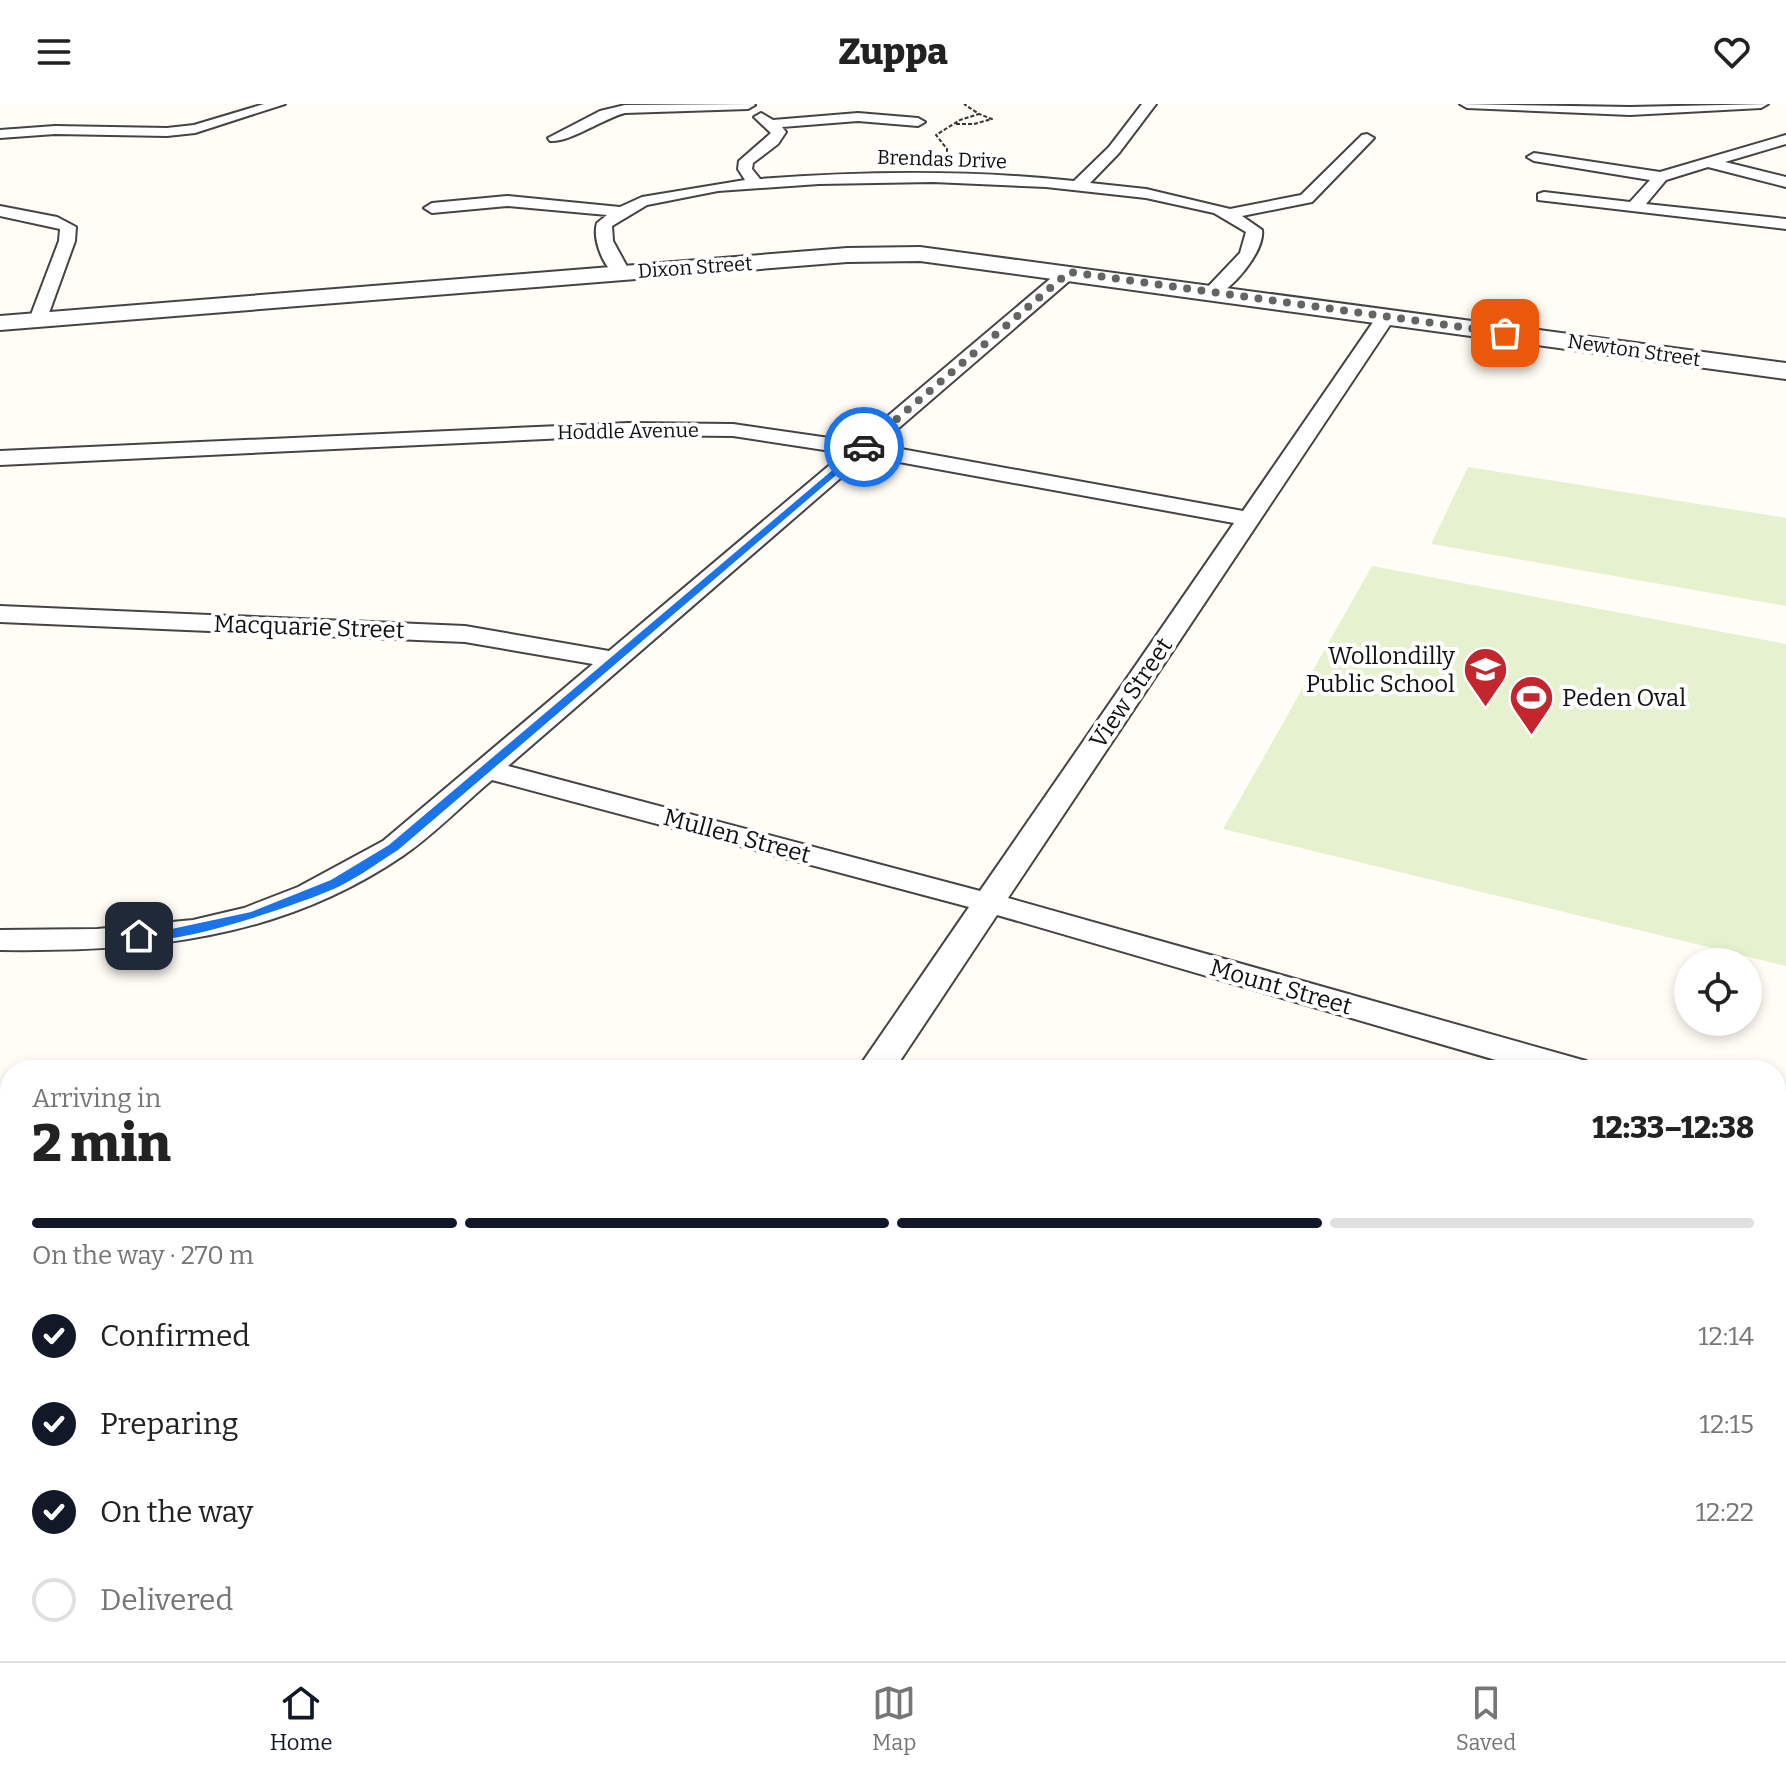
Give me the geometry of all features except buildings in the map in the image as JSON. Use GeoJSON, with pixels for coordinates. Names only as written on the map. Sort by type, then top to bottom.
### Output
{"type":"FeatureCollection","features":[{"type":"Feature","properties":{"kind":"street"},"geometry":{"type":"LineString","coordinates":[[0,134],[55,130],[167,132],[195,129],[278,104]]}},
{"type":"Feature","properties":{"kind":"street"},"geometry":{"type":"LineString","coordinates":[[555,138],[605,114],[625,109],[748,104],[779,132],[778,137],[746,161],[745,169],[754,182]]}},
{"type":"Feature","properties":{"kind":"street"},"geometry":{"type":"LineString","coordinates":[[1078,186],[1114,150],[1149,104]]}},
{"type":"Feature","properties":{"kind":"street"},"geometry":{"type":"LineString","coordinates":[[1467,104],[1650,107],[1761,104]]}},
{"type":"Feature","properties":{"kind":"street"},"geometry":{"type":"LineString","coordinates":[[770,124],[858,117],[918,122]]}},
{"type":"Feature","properties":{"kind":"street"},"geometry":{"type":"LineString","coordinates":[[1233,213],[1306,199],[1367,138]]}},
{"type":"Feature","properties":{"kind":"street"},"geometry":{"type":"LineString","coordinates":[[1534,157],[1661,177],[1786,139]]}},
{"type":"Feature","properties":{"kind":"street"},"geometry":{"type":"LineString","coordinates":[[1706,163],[1786,182]]}},
{"type":"Feature","properties":{"kind":"street"},"geometry":{"type":"LineString","coordinates":[[1635,206],[1661,177]]}},
{"type":"Feature","properties":{"kind":"street","name":"Brendas Drive"},"geometry":{"type":"LineString","coordinates":[[616,211],[677,191],[754,182],[941,178],[1078,186],[1186,200],[1233,213]]}},
{"type":"Feature","properties":{"kind":"street"},"geometry":{"type":"LineString","coordinates":[[1544,197],[1786,224]]}},
{"type":"Feature","properties":{"kind":"street"},"geometry":{"type":"LineString","coordinates":[[432,208],[507,201],[616,211]]}},
{"type":"Feature","properties":{"kind":"street"},"geometry":{"type":"LineString","coordinates":[[0,211],[62,223],[69,233],[38,320]]}},
{"type":"Feature","properties":{"kind":"street"},"geometry":{"type":"LineString","coordinates":[[616,211],[603,225],[602,233],[621,272]]}},
{"type":"Feature","properties":{"kind":"street"},"geometry":{"type":"LineString","coordinates":[[1212,292],[1253,249],[1256,235],[1253,228],[1233,213]]}},
{"type":"Feature","properties":{"kind":"street","name":"Dixon Street"},"geometry":{"type":"LineString","coordinates":[[0,323],[621,272],[884,254],[941,255],[1387,316]]}},
{"type":"Feature","properties":{"kind":"street"},"geometry":{"type":"LineString","coordinates":[[0,940],[83,941],[167,934],[255,915],[335,883],[394,848],[1069,272]]}},
{"type":"Feature","properties":{"kind":"street","name":"Newton Street"},"geometry":{"type":"LineString","coordinates":[[1387,316],[1786,371]]}},
{"type":"Feature","properties":{"kind":"street","name":"View Street"},"geometry":{"type":"LineString","coordinates":[[882,1060],[1387,316]]}},
{"type":"Feature","properties":{"kind":"street","name":"Hoddle Avenue"},"geometry":{"type":"LineString","coordinates":[[0,458],[676,427],[733,430],[862,449],[1249,519]]}},
{"type":"Feature","properties":{"kind":"street","name":"Macquarie Street"},"geometry":{"type":"LineString","coordinates":[[0,614],[465,634],[617,660]]}},
{"type":"Feature","properties":{"kind":"street","name":"Mullen Street"},"geometry":{"type":"LineString","coordinates":[[486,769],[989,903]]}},
{"type":"Feature","properties":{"kind":"street","name":"Mount Street"},"geometry":{"type":"LineString","coordinates":[[989,903],[1495,1059]]}},
{"type":"Feature","properties":{"kind":"path"},"geometry":{"type":"LineString","coordinates":[[954,124],[978,124],[992,119],[964,104]]}},
{"type":"Feature","properties":{"kind":"path"},"geometry":{"type":"LineString","coordinates":[[941,178],[947,152],[936,135],[979,114]]}},
{"type":"Feature","properties":{"kind":"green space"},"geometry":{"type":"Polygon","coordinates":[[[1468,467],[1786,518],[1786,606],[1431,544],[1468,467]]]}},
{"type":"Feature","properties":{"kind":"green space","name":"Peden Oval"},"geometry":{"type":"Polygon","coordinates":[[[1372,566],[1786,644],[1786,966],[1762,960],[1762,948],[1712,948],[1223,829],[1372,566]]]}},
{"type":"Feature","properties":{"kind":"way so far"},"geometry":{"type":"LineString","coordinates":[[864,447],[1069,272],[1505,333]]}},
{"type":"Feature","properties":{"kind":"place","name":"Wollondilly Public School"},"geometry":{"type":"Point","coordinates":[1486,709]}},
{"type":"Feature","properties":{"kind":"place","name":"Peden Oval"},"geometry":{"type":"Point","coordinates":[1531,737]}},
{"type":"Feature","properties":{"kind":"route"},"geometry":{"type":"LineString","coordinates":[[139,936],[167,934],[255,915],[335,883],[394,848],[864,447]]}}]}
